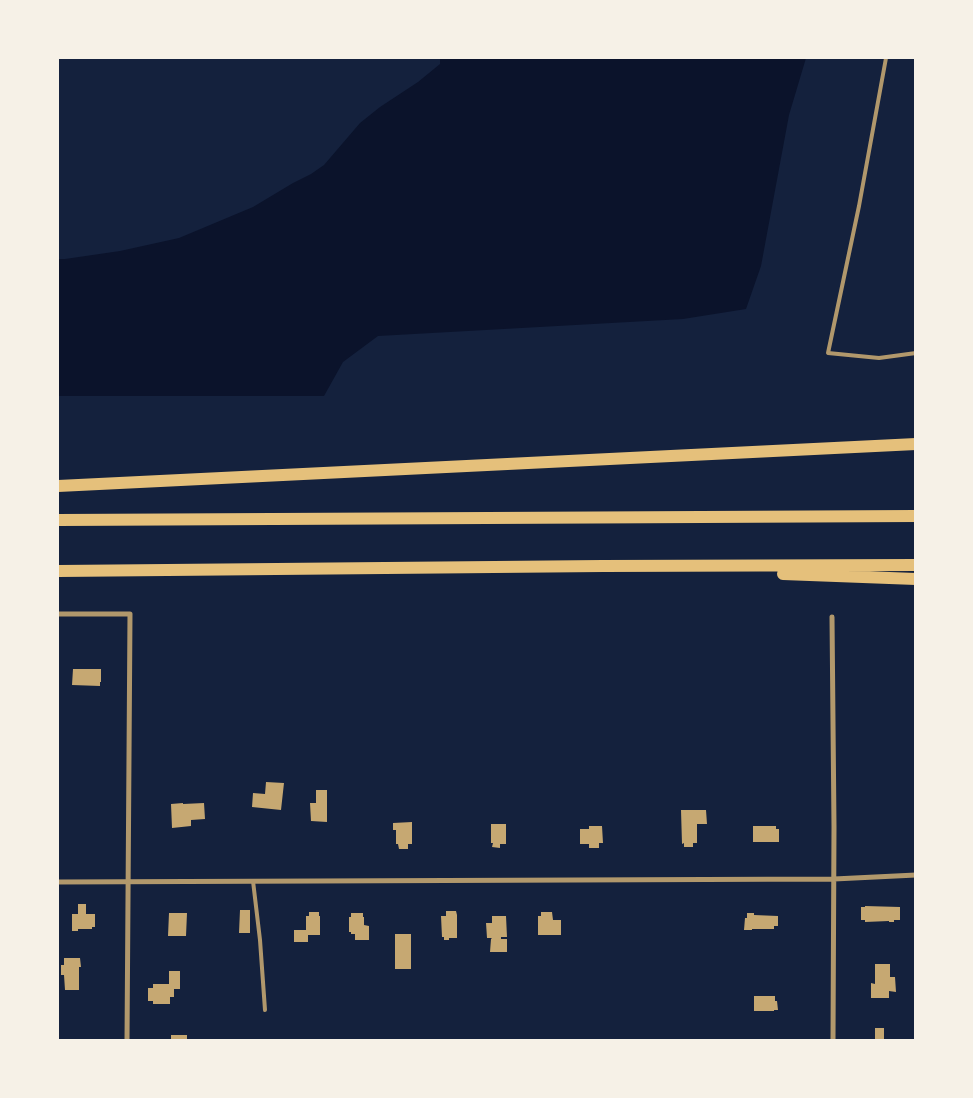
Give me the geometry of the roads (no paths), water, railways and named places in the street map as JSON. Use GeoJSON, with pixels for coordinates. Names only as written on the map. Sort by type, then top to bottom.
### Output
{"type":"FeatureCollection","features":[{"type":"Feature","properties":{"kind":"highway"},"geometry":{"type":"LineString","coordinates":[[58,486],[916,444]]}},
{"type":"Feature","properties":{"kind":"highway"},"geometry":{"type":"LineString","coordinates":[[58,520],[916,515]]}},
{"type":"Feature","properties":{"kind":"highway"},"geometry":{"type":"LineString","coordinates":[[58,571],[916,565]]}},
{"type":"Feature","properties":{"kind":"highway"},"geometry":{"type":"LineString","coordinates":[[603,566],[916,579]]}},
{"type":"Feature","properties":{"kind":"street"},"geometry":{"type":"LineString","coordinates":[[58,614],[130,614],[127,1040]]}},
{"type":"Feature","properties":{"kind":"street"},"geometry":{"type":"LineString","coordinates":[[832,617],[834,1040]]}},
{"type":"Feature","properties":{"kind":"street"},"geometry":{"type":"LineString","coordinates":[[58,882],[834,879],[916,875]]}},
{"type":"Feature","properties":{"kind":"lane"},"geometry":{"type":"LineString","coordinates":[[886,58],[859,206],[828,352],[879,358],[916,354]]}},
{"type":"Feature","properties":{"kind":"lane"},"geometry":{"type":"LineString","coordinates":[[253,881],[265,1010]]}},
{"type":"Feature","properties":{"kind":"water"},"geometry":{"type":"Polygon","coordinates":[[[440,58],[806,58],[789,115],[761,266],[746,309],[683,319],[378,336],[343,362],[324,396],[58,396],[58,259],[120,251],[179,238],[253,207],[324,165],[360,123],[380,107],[418,82],[440,64],[440,58]]]}}]}
